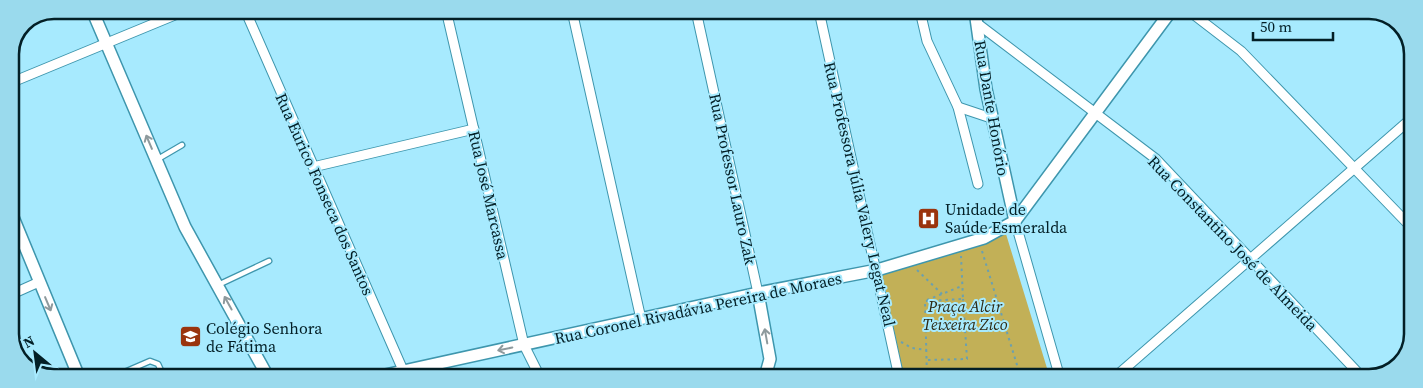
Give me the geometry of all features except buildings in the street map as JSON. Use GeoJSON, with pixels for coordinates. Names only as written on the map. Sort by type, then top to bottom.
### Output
{"type":"FeatureCollection","features":[{"type":"Feature","properties":{"kind":"street"},"geometry":{"type":"LineString","coordinates":[[96,19],[185,227],[264,369]]}},
{"type":"Feature","properties":{"kind":"street"},"geometry":{"type":"LineString","coordinates":[[19,79],[165,19]]}},
{"type":"Feature","properties":{"kind":"street","name":"Rua Eurico Fonseca dos Santos"},"geometry":{"type":"LineString","coordinates":[[249,19],[402,369]]}},
{"type":"Feature","properties":{"kind":"street","name":"Rua José Marcassa"},"geometry":{"type":"LineString","coordinates":[[449,19],[524,345],[536,369]]}},
{"type":"Feature","properties":{"kind":"street"},"geometry":{"type":"LineString","coordinates":[[574,19],[640,319]]}},
{"type":"Feature","properties":{"kind":"street","name":"Rua Professor Lauro Zak"},"geometry":{"type":"LineString","coordinates":[[698,19],[758,293],[770,359],[767,369]]}},
{"type":"Feature","properties":{"kind":"street","name":"Rua Professora Júlia Valery Legat Neal"},"geometry":{"type":"LineString","coordinates":[[821,19],[898,369]]}},
{"type":"Feature","properties":{"kind":"street"},"geometry":{"type":"LineString","coordinates":[[922,19],[927,41],[958,107],[978,184]]}},
{"type":"Feature","properties":{"kind":"street","name":"Rua Dante Honório"},"geometry":{"type":"LineString","coordinates":[[977,19],[988,117],[1015,221],[1057,369]]}},
{"type":"Feature","properties":{"kind":"street"},"geometry":{"type":"LineString","coordinates":[[1015,221],[1165,19]]}},
{"type":"Feature","properties":{"kind":"street"},"geometry":{"type":"LineString","coordinates":[[1199,19],[1241,51],[1404,219]]}},
{"type":"Feature","properties":{"kind":"street","name":"Rua Constantino José de Almeida"},"geometry":{"type":"LineString","coordinates":[[978,24],[1094,114],[1156,159],[1355,369]]}},
{"type":"Feature","properties":{"kind":"street"},"geometry":{"type":"LineString","coordinates":[[958,107],[988,117]]}},
{"type":"Feature","properties":{"kind":"street"},"geometry":{"type":"LineString","coordinates":[[1124,369],[1404,125]]}},
{"type":"Feature","properties":{"kind":"street"},"geometry":{"type":"LineString","coordinates":[[313,167],[474,129]]}},
{"type":"Feature","properties":{"kind":"street","name":"Rua Coronel Rivadávia Pereira de Moraes"},"geometry":{"type":"LineString","coordinates":[[425,369],[758,293],[877,270],[984,238],[1015,221]]}},
{"type":"Feature","properties":{"kind":"street"},"geometry":{"type":"LineString","coordinates":[[19,232],[76,369]]}},
{"type":"Feature","properties":{"kind":"street"},"geometry":{"type":"LineString","coordinates":[[19,291],[39,282]]}},
{"type":"Feature","properties":{"kind":"lane"},"geometry":{"type":"LineString","coordinates":[[156,160],[182,145]]}},
{"type":"Feature","properties":{"kind":"lane"},"geometry":{"type":"LineString","coordinates":[[218,285],[269,261]]}},
{"type":"Feature","properties":{"kind":"lane"},"geometry":{"type":"LineString","coordinates":[[132,369],[150,361],[158,364],[160,369]]}},
{"type":"Feature","properties":{"kind":"path"},"geometry":{"type":"LineString","coordinates":[[980,244],[1018,369]]}},
{"type":"Feature","properties":{"kind":"path"},"geometry":{"type":"LineString","coordinates":[[928,360],[967,359],[961,251]]}},
{"type":"Feature","properties":{"kind":"path"},"geometry":{"type":"LineString","coordinates":[[912,266],[942,294]]}},
{"type":"Feature","properties":{"kind":"path"},"geometry":{"type":"LineString","coordinates":[[925,301],[962,286]]}},
{"type":"Feature","properties":{"kind":"path"},"geometry":{"type":"LineString","coordinates":[[925,301],[963,299]]}},
{"type":"Feature","properties":{"kind":"path"},"geometry":{"type":"LineString","coordinates":[[925,301],[928,369]]}},
{"type":"Feature","properties":{"kind":"path"},"geometry":{"type":"LineString","coordinates":[[896,340],[912,348],[928,350]]}},
{"type":"Feature","properties":{"kind":"green space","name":"Praça Alcir Teixeira Zico"},"geometry":{"type":"Polygon","coordinates":[[[1006,234],[1047,369],[902,369],[882,275],[973,248],[1006,234]]]}},
{"type":"Feature","properties":{"kind":"place","name":"Unidade de Saúde Esmeralda"},"geometry":{"type":"Point","coordinates":[929,218]}},
{"type":"Feature","properties":{"kind":"place","name":"Colégio Senhora de Fátima"},"geometry":{"type":"Point","coordinates":[190,337]}}]}
